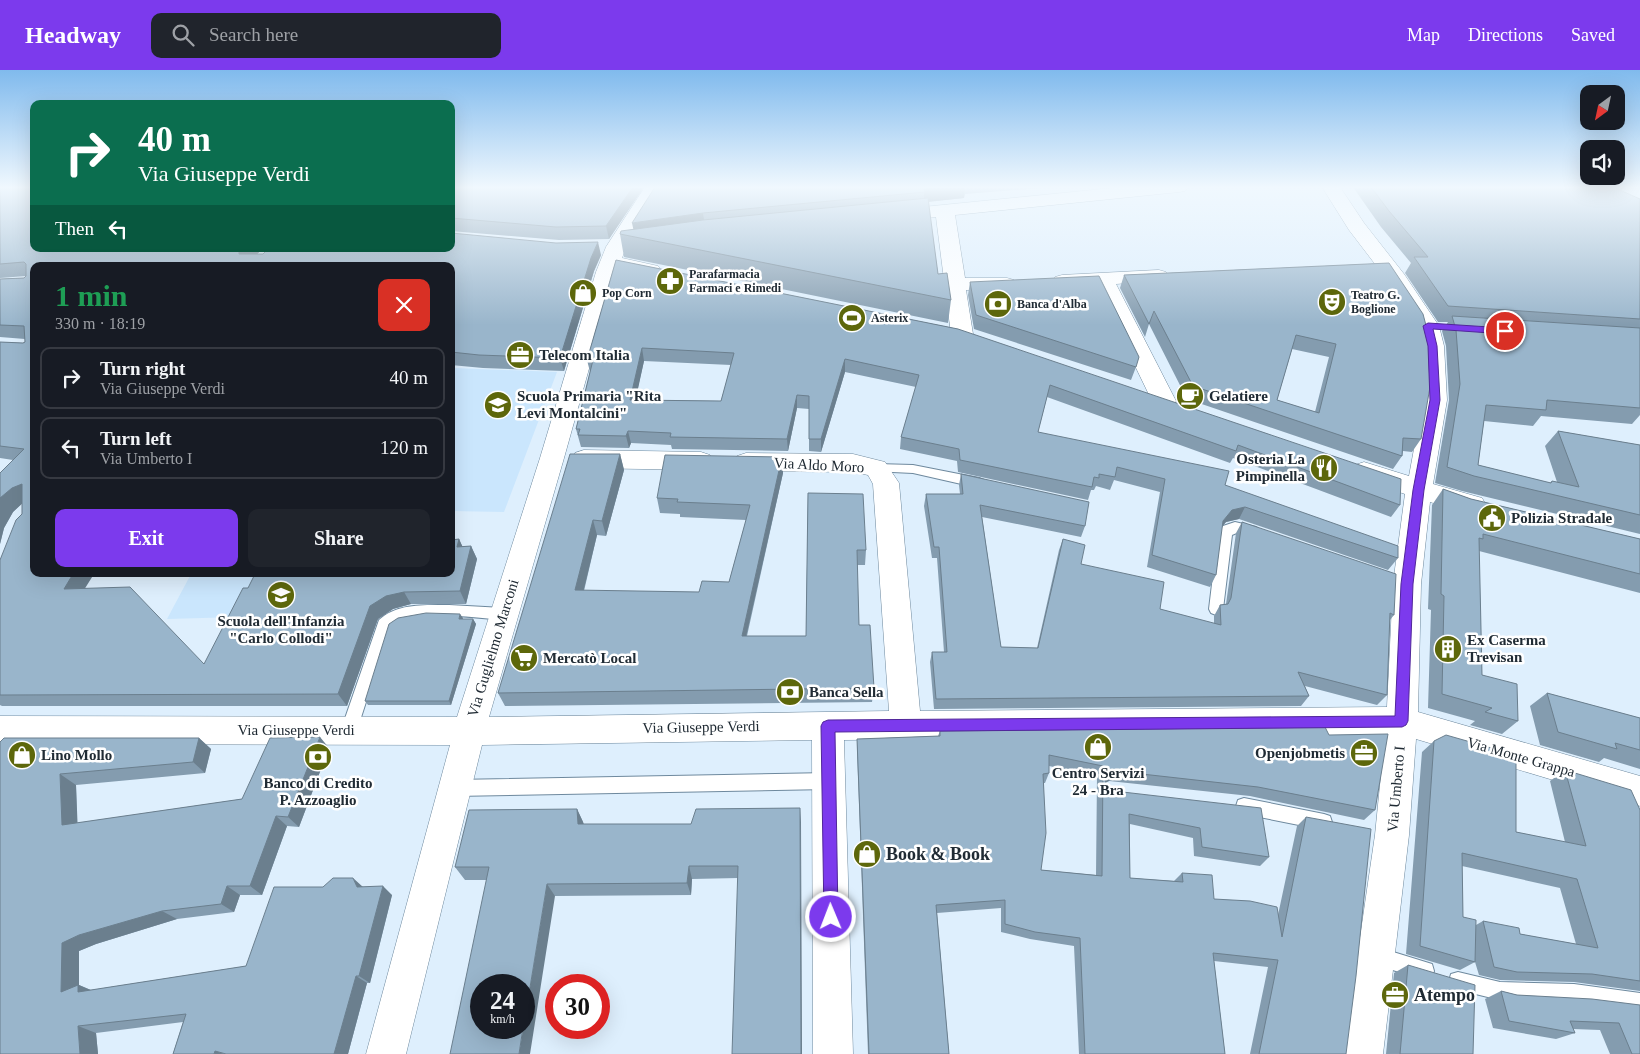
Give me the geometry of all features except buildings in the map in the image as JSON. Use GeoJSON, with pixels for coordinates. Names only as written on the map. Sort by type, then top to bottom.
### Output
{"type":"FeatureCollection","features":[{"type":"Feature","properties":{"kind":"street","name":"Via Guglielmo Marconi"},"geometry":{"type":"LineString","coordinates":[[386,1054],[468,731],[617,250],[627,233]]}},
{"type":"Feature","properties":{"kind":"street"},"geometry":{"type":"LineString","coordinates":[[939,328],[971,337],[956,284],[948,233]]}},
{"type":"Feature","properties":{"kind":"street","name":"Via Umberto I"},"geometry":{"type":"LineString","coordinates":[[1358,233],[1379,268],[1432,326],[1435,400],[1402,582],[1402,721],[1382,833],[1377,956],[1363,1054]]}},
{"type":"Feature","properties":{"kind":"street"},"geometry":{"type":"LineString","coordinates":[[617,250],[668,273]]}},
{"type":"Feature","properties":{"kind":"street"},"geometry":{"type":"LineString","coordinates":[[956,284],[991,285],[1182,276]]}},
{"type":"Feature","properties":{"kind":"street"},"geometry":{"type":"LineString","coordinates":[[1103,279],[1173,404],[1137,392]]}},
{"type":"Feature","properties":{"kind":"street","name":"Via Aldo Moro"},"geometry":{"type":"LineString","coordinates":[[552,458],[853,464],[876,468],[886,483],[906,725]]}},
{"type":"Feature","properties":{"kind":"street"},"geometry":{"type":"LineString","coordinates":[[1343,463],[1419,490],[1497,511]]}},
{"type":"Feature","properties":{"kind":"street","name":"Via Giuseppe Verdi"},"geometry":{"type":"LineString","coordinates":[[0,730],[468,731],[1402,721]]}},
{"type":"Feature","properties":{"kind":"street","name":"Via Monte Grappa"},"geometry":{"type":"LineString","coordinates":[[1402,721],[1640,791]]}},
{"type":"Feature","properties":{"kind":"street"},"geometry":{"type":"LineString","coordinates":[[828,726],[833,1054]]}},
{"type":"Feature","properties":{"kind":"lane","name":"Via Aldo Moro"},"geometry":{"type":"LineString","coordinates":[[876,468],[913,469],[987,485]]}},
{"type":"Feature","properties":{"kind":"lane"},"geometry":{"type":"LineString","coordinates":[[1216,609],[1227,530],[1232,526],[1239,526],[1267,536]]}},
{"type":"Feature","properties":{"kind":"lane"},"geometry":{"type":"LineString","coordinates":[[349,730],[384,624],[390,619],[399,615],[431,612],[503,614]]}},
{"type":"Feature","properties":{"kind":"lane"},"geometry":{"type":"LineString","coordinates":[[454,788],[829,781]]}},
{"type":"Feature","properties":{"kind":"lane"},"geometry":{"type":"LineString","coordinates":[[1226,804],[1343,826]]}},
{"type":"Feature","properties":{"kind":"lane"},"geometry":{"type":"LineString","coordinates":[[1377,956],[1469,984],[1500,991],[1574,994],[1640,1003]]}},
{"type":"Feature","properties":{"kind":"shaded area","name":"Scuola Primaria \"Rita Levi Montalcini\""},"geometry":{"type":"Polygon","coordinates":[[[455,337],[470,338],[455,366],[455,337]]]}},
{"type":"Feature","properties":{"kind":"shaded area","name":"Scuola Primaria \"Rita Levi Montalcini\""},"geometry":{"type":"Polygon","coordinates":[[[455,368],[557,372],[504,512],[455,511],[455,368]]]}},
{"type":"Feature","properties":{"kind":"shaded area"},"geometry":{"type":"Polygon","coordinates":[[[189,577],[379,577],[238,617],[167,619],[189,577]]]}},
{"type":"Feature","properties":{"kind":"place","name":"Parafarmacia Farmaci e Rimedi"},"geometry":{"type":"Point","coordinates":[670,281]}},
{"type":"Feature","properties":{"kind":"place","name":"Pop Corn"},"geometry":{"type":"Point","coordinates":[583,293]}},
{"type":"Feature","properties":{"kind":"place","name":"Teatro G. Boglione"},"geometry":{"type":"Point","coordinates":[1332,302]}},
{"type":"Feature","properties":{"kind":"place","name":"Banca d'Alba"},"geometry":{"type":"Point","coordinates":[998,304]}},
{"type":"Feature","properties":{"kind":"place","name":"Asterix"},"geometry":{"type":"Point","coordinates":[852,318]}},
{"type":"Feature","properties":{"kind":"place","name":"Telecom Italia"},"geometry":{"type":"Point","coordinates":[520,355]}},
{"type":"Feature","properties":{"kind":"place","name":"Gelatiere"},"geometry":{"type":"Point","coordinates":[1190,396]}},
{"type":"Feature","properties":{"kind":"place","name":"Scuola Primaria \"Rita Levi Montalcini\""},"geometry":{"type":"Point","coordinates":[498,405]}},
{"type":"Feature","properties":{"kind":"place","name":"Osteria La Pimpinella"},"geometry":{"type":"Point","coordinates":[1324,468]}},
{"type":"Feature","properties":{"kind":"place","name":"Polizia Stradale"},"geometry":{"type":"Point","coordinates":[1492,518]}},
{"type":"Feature","properties":{"kind":"place","name":"Scuola dell'Infanzia \"Carlo Collodi\""},"geometry":{"type":"Point","coordinates":[281,595]}},
{"type":"Feature","properties":{"kind":"place","name":"Ex Caserma Trevisan"},"geometry":{"type":"Point","coordinates":[1448,649]}},
{"type":"Feature","properties":{"kind":"place","name":"Mercatò Local"},"geometry":{"type":"Point","coordinates":[524,658]}},
{"type":"Feature","properties":{"kind":"place","name":"Banca Sella"},"geometry":{"type":"Point","coordinates":[790,692]}},
{"type":"Feature","properties":{"kind":"place","name":"Centro Servizi 24 - Bra"},"geometry":{"type":"Point","coordinates":[1098,747]}},
{"type":"Feature","properties":{"kind":"place","name":"Openjobmetis"},"geometry":{"type":"Point","coordinates":[1364,753]}},
{"type":"Feature","properties":{"kind":"place","name":"Lino Mollo"},"geometry":{"type":"Point","coordinates":[22,755]}},
{"type":"Feature","properties":{"kind":"place","name":"Banco di Credito P. Azzoaglio"},"geometry":{"type":"Point","coordinates":[318,757]}},
{"type":"Feature","properties":{"kind":"place","name":"Book & Book"},"geometry":{"type":"Point","coordinates":[867,854]}},
{"type":"Feature","properties":{"kind":"place","name":"Atempo"},"geometry":{"type":"Point","coordinates":[1395,995]}},
{"type":"Feature","properties":{"kind":"route"},"geometry":{"type":"LineString","coordinates":[[831,917],[828,726],[1402,721],[1407,584],[1419,490],[1435,400],[1433,346],[1428,326],[1505,331]]}}]}
